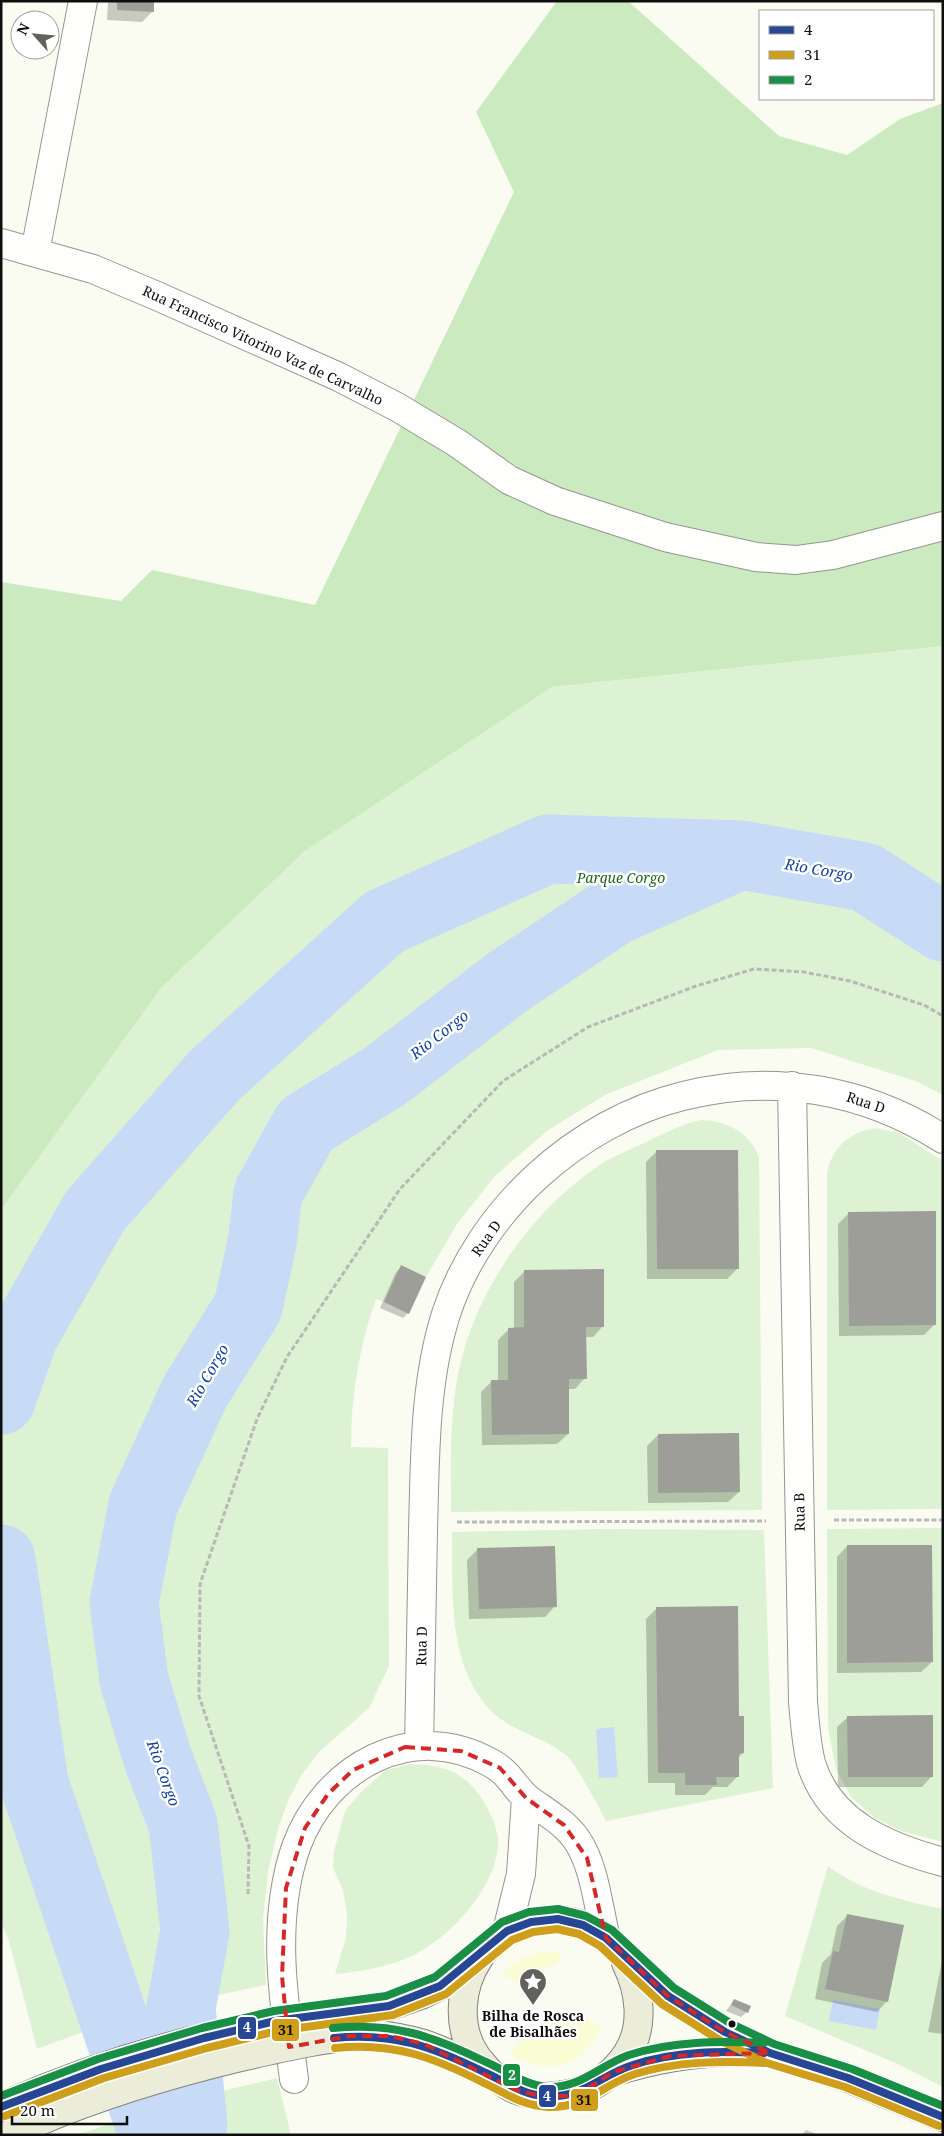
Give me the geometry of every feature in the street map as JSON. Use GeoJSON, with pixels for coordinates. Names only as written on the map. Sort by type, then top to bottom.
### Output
{"type":"FeatureCollection","features":[{"type":"Feature","properties":{"kind":"main road"},"geometry":{"type":"LineString","coordinates":[[1,2107],[100,2069],[204,2038],[275,2021],[365,2009],[405,2001],[440,1986],[497,1939],[531,1922],[558,1920],[583,1925],[614,1947],[649,1981],[685,2008],[725,2032],[770,2053],[848,2078],[943,2117]]}},
{"type":"Feature","properties":{"kind":"main road"},"geometry":{"type":"LineString","coordinates":[[494,2077],[475,2054],[464,2028],[463,1999],[470,1971],[497,1939]]}},
{"type":"Feature","properties":{"kind":"main road"},"geometry":{"type":"LineString","coordinates":[[613,2072],[631,2044],[637,2029],[640,2004],[635,1979],[614,1947]]}},
{"type":"Feature","properties":{"kind":"main road"},"geometry":{"type":"LineString","coordinates":[[8,2135],[80,2104],[165,2077],[331,2038],[372,2034],[424,2044],[494,2077],[516,2090],[541,2096],[566,2096],[590,2087],[613,2072],[671,2056],[720,2052],[770,2053]]}},
{"type":"Feature","properties":{"kind":"street"},"geometry":{"type":"LineString","coordinates":[[35,252],[83,1]]}},
{"type":"Feature","properties":{"kind":"street","name":"Rua Francisco Vitorino Vaz de Carvalho"},"geometry":{"type":"LineString","coordinates":[[1,243],[93,268],[338,377],[457,442],[509,480],[554,501],[646,531],[756,557],[796,560],[833,555],[943,526]]}},
{"type":"Feature","properties":{"kind":"street","name":"Rua D"},"geometry":{"type":"LineString","coordinates":[[419,1746],[424,1506],[430,1396],[434,1363],[446,1314],[467,1267],[481,1243],[512,1202],[549,1166],[596,1133],[646,1108],[701,1091],[744,1085],[792,1086],[842,1094],[886,1108],[943,1138]]}},
{"type":"Feature","properties":{"kind":"street","name":"Rua B"},"geometry":{"type":"LineString","coordinates":[[792,1086],[803,1702],[812,1763],[822,1788],[832,1804],[846,1818],[864,1831],[911,1854],[943,1862]]}},
{"type":"Feature","properties":{"kind":"street"},"geometry":{"type":"LineString","coordinates":[[294,2079],[283,2001],[281,1933],[286,1888],[296,1847],[316,1810],[328,1794],[353,1770],[392,1750],[419,1746],[461,1751],[489,1761],[511,1778],[526,1798],[564,1826],[577,1840],[587,1858],[614,1947]]}},
{"type":"Feature","properties":{"kind":"street"},"geometry":{"type":"LineString","coordinates":[[497,1939],[521,1874],[526,1798]]}},
{"type":"Feature","properties":{"kind":"path"},"geometry":{"type":"LineString","coordinates":[[454,1522],[943,1520]]}},
{"type":"Feature","properties":{"kind":"highlighted area"},"geometry":{"type":"Polygon","coordinates":[[[405,1747],[461,1751],[500,1768],[526,1798],[564,1825],[587,1858],[606,1938],[668,1996],[725,2032],[770,2053],[671,2056],[613,2072],[590,2087],[566,2096],[541,2096],[516,2090],[424,2044],[390,2036],[350,2036],[289,2047],[282,1976],[286,1888],[305,1828],[328,1794],[353,1770],[405,1747]]]}},
{"type":"Feature","properties":{"kind":"green space","name":"Parque Corgo"},"geometry":{"type":"Polygon","coordinates":[[[943,646],[943,1095],[918,1082],[811,1048],[718,1050],[605,1095],[547,1131],[495,1176],[457,1224],[426,1277],[401,1266],[384,1302],[376,1299],[370,1317],[357,1372],[351,1428],[351,1447],[388,1448],[389,1666],[369,1708],[320,1751],[302,1774],[288,1801],[278,1829],[268,1872],[263,1918],[266,1985],[150,2012],[93,2029],[37,2049],[9,1941],[1,1922],[1,1210],[161,988],[305,851],[552,687],[943,646]]]}},
{"type":"Feature","properties":{"kind":"green space"},"geometry":{"type":"Polygon","coordinates":[[[701,1120],[719,1122],[736,1130],[750,1141],[759,1157],[762,1510],[451,1512],[452,1423],[459,1369],[467,1339],[479,1309],[511,1253],[552,1204],[601,1164],[674,1129],[701,1120]]]}},
{"type":"Feature","properties":{"kind":"green space"},"geometry":{"type":"Polygon","coordinates":[[[875,1128],[899,1133],[943,1161],[943,1509],[827,1510],[827,1173],[833,1156],[844,1142],[858,1133],[875,1128]]]}},
{"type":"Feature","properties":{"kind":"green space"},"geometry":{"type":"Polygon","coordinates":[[[943,1528],[943,1842],[901,1831],[875,1818],[851,1797],[836,1769],[828,1728],[827,1529],[943,1528]]]}},
{"type":"Feature","properties":{"kind":"green space"},"geometry":{"type":"Polygon","coordinates":[[[604,1529],[764,1530],[773,1788],[606,1821],[581,1776],[567,1756],[505,1722],[480,1698],[469,1677],[461,1654],[456,1630],[453,1605],[452,1532],[604,1529]]]}},
{"type":"Feature","properties":{"kind":"green space"},"geometry":{"type":"Polygon","coordinates":[[[410,1764],[434,1766],[454,1772],[471,1784],[478,1793],[495,1826],[498,1839],[496,1857],[490,1876],[468,1911],[453,1927],[421,1951],[405,1959],[379,1967],[335,1974],[346,1938],[347,1914],[343,1890],[333,1868],[334,1851],[345,1811],[362,1791],[386,1770],[410,1764]]]}},
{"type":"Feature","properties":{"kind":"green space"},"geometry":{"type":"Polygon","coordinates":[[[828,1866],[869,1889],[943,1909],[943,2087],[900,2065],[785,2016],[828,1866]]]}},
{"type":"Feature","properties":{"kind":"green space"},"geometry":{"type":"Polygon","coordinates":[[[277,2078],[291,2135],[76,2135],[177,2102],[277,2078]]]}},
{"type":"Feature","properties":{"kind":"shaded area"},"geometry":{"type":"Polygon","coordinates":[[[557,1],[628,1],[779,136],[847,155],[900,119],[943,103],[943,646],[552,687],[305,851],[161,988],[1,1210],[1,582],[121,601],[152,570],[315,605],[514,192],[476,112],[557,1]]]}},
{"type":"Feature","properties":{"kind":"sand"},"geometry":{"type":"Polygon","coordinates":[[[544,1951],[563,1953],[558,1962],[520,1984],[502,1974],[521,1959],[544,1951]]]}},
{"type":"Feature","properties":{"kind":"sand"},"geometry":{"type":"Polygon","coordinates":[[[572,2010],[602,2026],[585,2051],[575,2059],[564,2064],[539,2066],[511,2055],[519,2041],[572,2010]]]}},
{"type":"Feature","properties":{"kind":"water"},"geometry":{"type":"Polygon","coordinates":[[[614,1727],[618,1777],[599,1778],[596,1729],[614,1727]]]}},
{"type":"Feature","properties":{"kind":"water"},"geometry":{"type":"Polygon","coordinates":[[[833,2000],[880,2009],[876,2030],[829,2021],[833,2000]]]}},
{"type":"Feature","properties":{"kind":"building"},"geometry":{"type":"Polygon","coordinates":[[[117,1],[154,1],[154,12],[117,10],[117,1]]]}},
{"type":"Feature","properties":{"kind":"building"},"geometry":{"type":"Polygon","coordinates":[[[656,1150],[738,1150],[739,1269],[657,1269],[656,1150]]]}},
{"type":"Feature","properties":{"kind":"building"},"geometry":{"type":"Polygon","coordinates":[[[936,1211],[936,1325],[849,1326],[848,1212],[936,1211]]]}},
{"type":"Feature","properties":{"kind":"building"},"geometry":{"type":"Polygon","coordinates":[[[401,1265],[426,1277],[409,1314],[384,1302],[401,1265]]]}},
{"type":"Feature","properties":{"kind":"building"},"geometry":{"type":"Polygon","coordinates":[[[604,1269],[604,1327],[586,1327],[587,1379],[569,1379],[569,1434],[492,1435],[491,1380],[508,1380],[508,1328],[524,1327],[524,1270],[604,1269]]]}},
{"type":"Feature","properties":{"kind":"building"},"geometry":{"type":"Polygon","coordinates":[[[739,1433],[740,1492],[658,1493],[658,1434],[739,1433]]]}},
{"type":"Feature","properties":{"kind":"building"},"geometry":{"type":"Polygon","coordinates":[[[847,1545],[932,1545],[933,1662],[847,1663],[847,1545]]]}},
{"type":"Feature","properties":{"kind":"building"},"geometry":{"type":"Polygon","coordinates":[[[555,1546],[557,1607],[479,1609],[477,1548],[555,1546]]]}},
{"type":"Feature","properties":{"kind":"building"},"geometry":{"type":"Polygon","coordinates":[[[738,1606],[739,1716],[744,1716],[744,1753],[739,1754],[739,1777],[716,1777],[717,1785],[685,1785],[685,1773],[658,1773],[656,1607],[738,1606]]]}},
{"type":"Feature","properties":{"kind":"building"},"geometry":{"type":"Polygon","coordinates":[[[933,1715],[933,1777],[848,1777],[847,1716],[933,1715]]]}},
{"type":"Feature","properties":{"kind":"building"},"geometry":{"type":"Polygon","coordinates":[[[847,1914],[904,1925],[888,2002],[825,1989],[833,1951],[839,1952],[847,1914]]]}},
{"type":"Feature","properties":{"kind":"building"},"geometry":{"type":"Polygon","coordinates":[[[734,1999],[751,2006],[748,2013],[731,2005],[734,1999]]]}},
{"type":"Feature","properties":{"kind":"waterway","name":"Rio Corgo"},"geometry":{"type":"LineString","coordinates":[[1,1400],[24,1335],[95,1211],[214,1076],[384,922],[548,849],[741,855],[865,877],[943,927]]}},
{"type":"Feature","properties":{"kind":"waterway","name":"Rio Corgo"},"geometry":{"type":"LineString","coordinates":[[190,2135],[193,2124],[181,2008],[195,1931],[183,1824],[158,1759],[134,1680],[124,1603],[143,1505],[195,1392],[248,1307],[262,1243],[268,1193],[306,1125],[385,1076],[509,981],[614,911],[741,855]]}},
{"type":"Feature","properties":{"kind":"waterway","name":"Rio Corgo"},"geometry":{"type":"LineString","coordinates":[[1,1559],[34,1783],[153,2135]]}},
{"type":"Feature","properties":{"kind":"transit line","name":"2"},"geometry":{"type":"LineString","coordinates":[[1,2096],[98,2059],[202,2028],[274,2011],[386,1996],[435,1977],[502,1922],[529,1912],[558,1909],[586,1916],[612,1930],[674,1988],[730,2023],[774,2044],[852,2069],[943,2106]]}},
{"type":"Feature","properties":{"kind":"transit line","name":"4"},"geometry":{"type":"LineString","coordinates":[[1,2107],[101,2069],[204,2038],[275,2021],[389,2006],[440,1986],[507,1931],[531,1922],[558,1919],[583,1925],[606,1938],[668,1996],[725,2032],[770,2053],[848,2078],[943,2117]]}},
{"type":"Feature","properties":{"kind":"transit line","name":"31"},"geometry":{"type":"LineString","coordinates":[[5,2116],[104,2078],[207,2048],[277,2031],[393,2015],[446,1994],[512,1940],[533,1932],[557,1929],[579,1934],[600,1946],[662,2004],[721,2041],[767,2063],[845,2087],[939,2126]]}},
{"type":"Feature","properties":{"kind":"transit line","name":"2"},"geometry":{"type":"LineString","coordinates":[[333,2028],[375,2027],[412,2033],[467,2053],[524,2081],[549,2087],[571,2084],[619,2059],[646,2050],[696,2043],[764,2043]]}},
{"type":"Feature","properties":{"kind":"transit line","name":"4"},"geometry":{"type":"LineString","coordinates":[[334,2038],[376,2037],[413,2043],[467,2064],[522,2091],[545,2096],[570,2094],[621,2069],[649,2060],[714,2052],[764,2053]]}},
{"type":"Feature","properties":{"kind":"transit line","name":"31"},"geometry":{"type":"LineString","coordinates":[[335,2048],[376,2047],[412,2053],[465,2074],[522,2102],[548,2107],[574,2104],[623,2079],[651,2070],[699,2063],[764,2063]]}},
{"type":"Feature","properties":{"kind":"place","name":"Bilha de Rosca de Bisalhães"},"geometry":{"type":"Point","coordinates":[533,2006]}}]}
